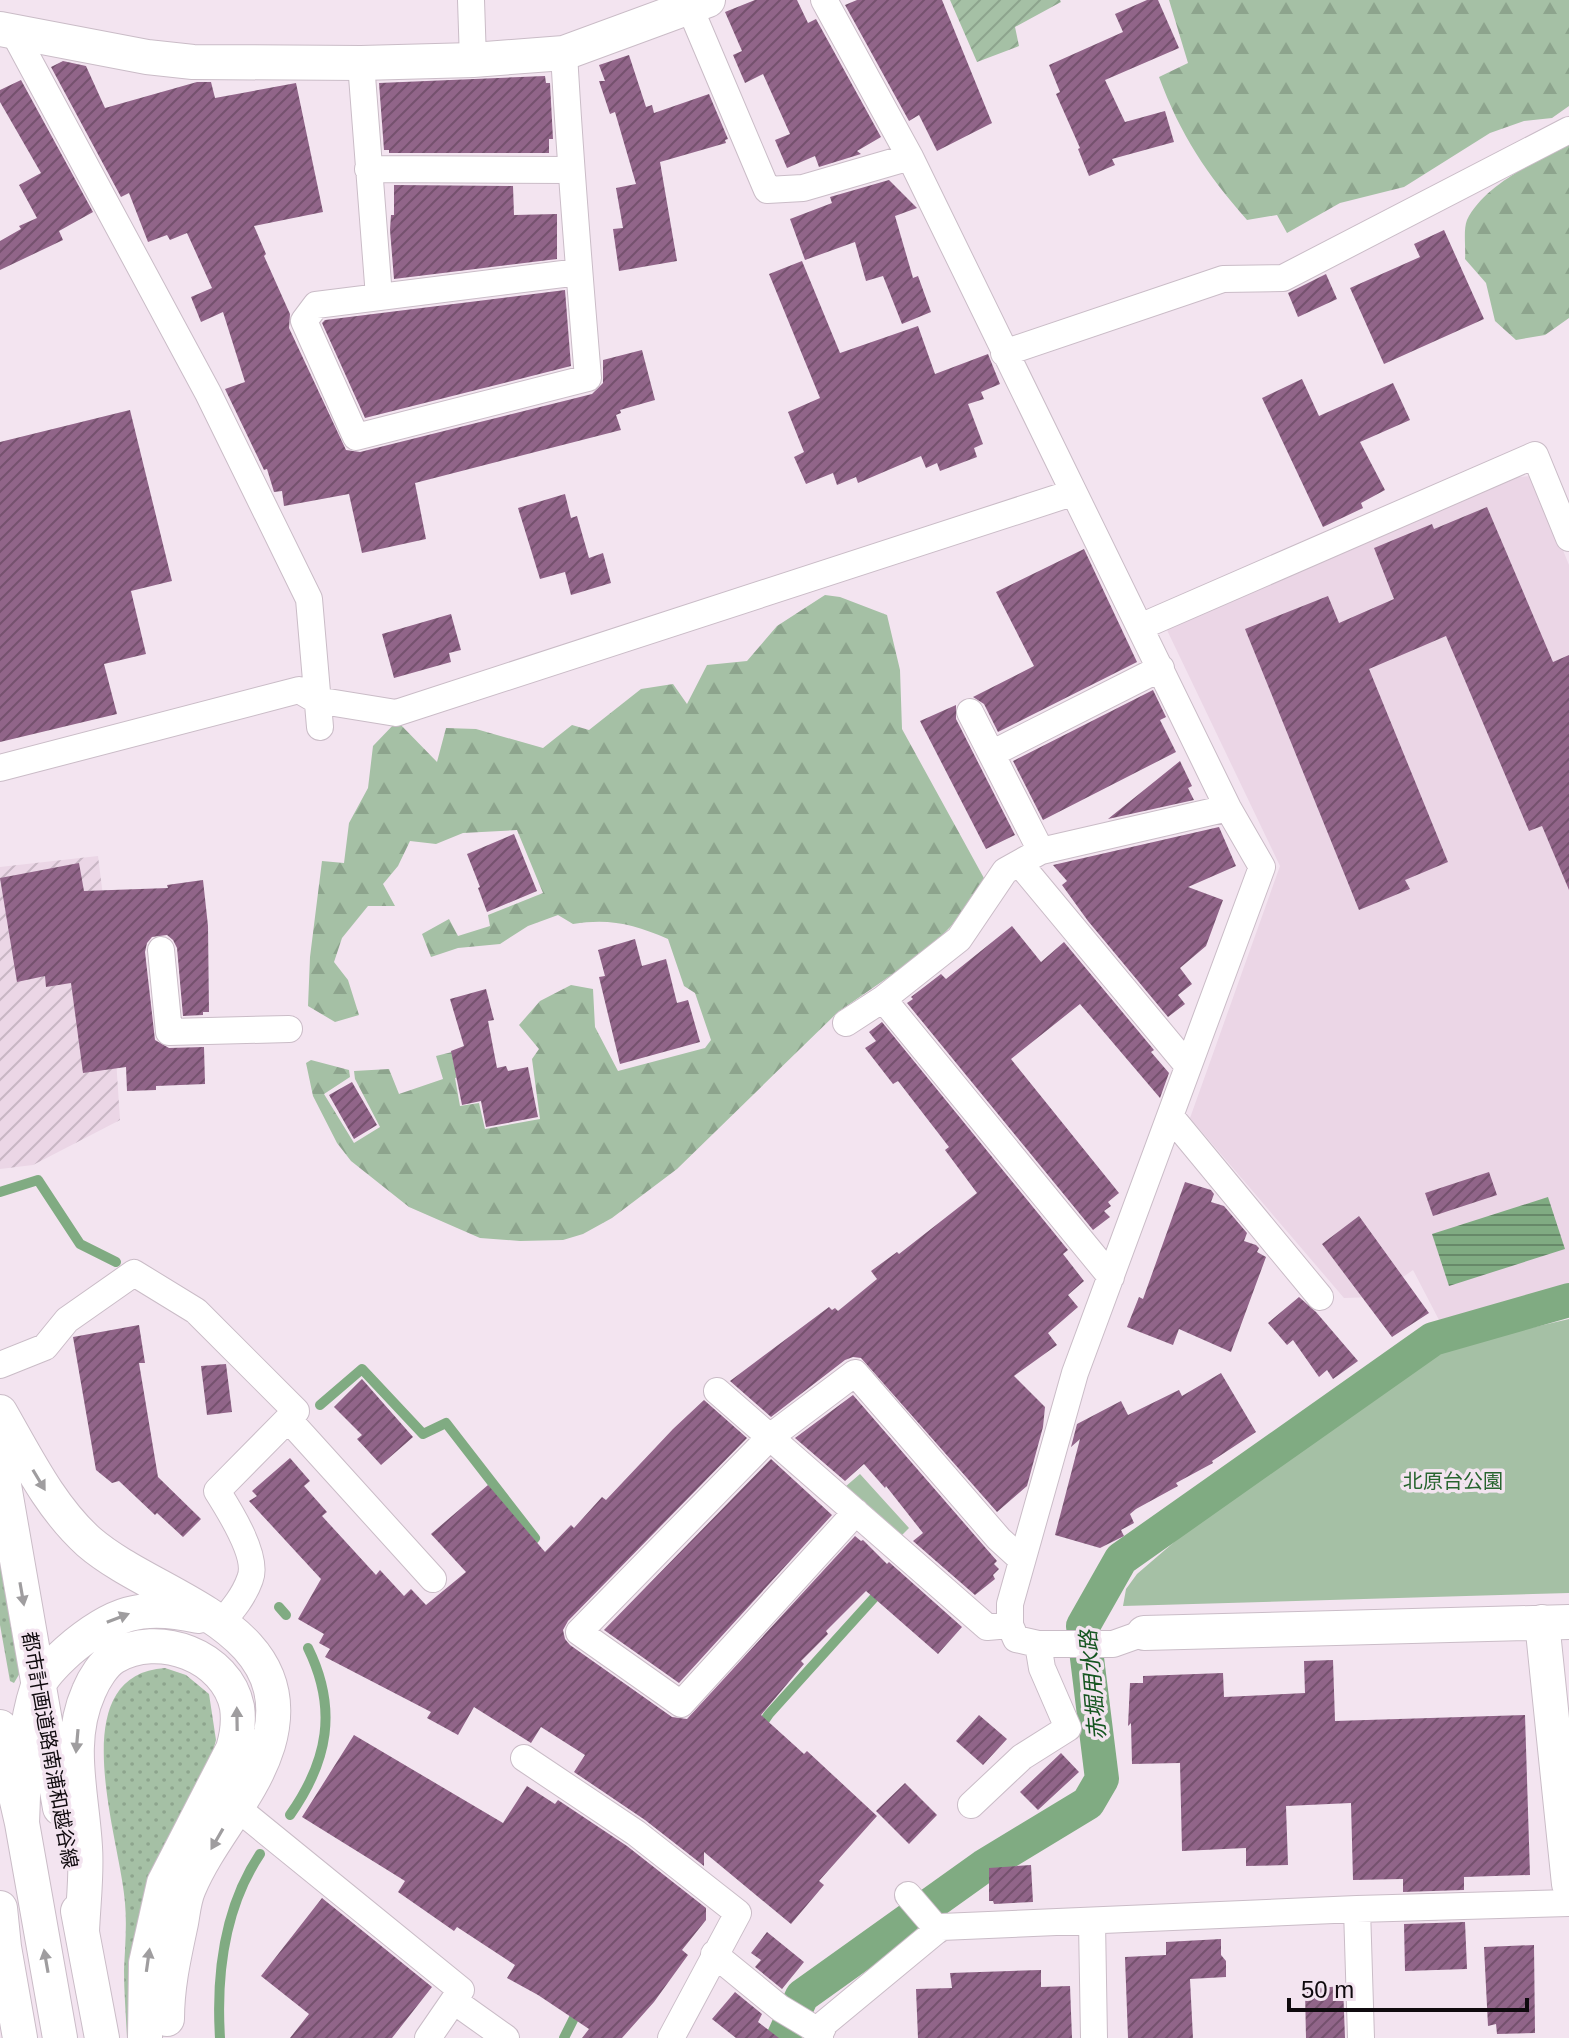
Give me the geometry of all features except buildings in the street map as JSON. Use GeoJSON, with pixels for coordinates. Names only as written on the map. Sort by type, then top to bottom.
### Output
{"type":"FeatureCollection","features":[{"type":"Feature","properties":{"kind":"street"},"geometry":{"type":"LineString","coordinates":[[471,0],[473,60]]}},
{"type":"Feature","properties":{"kind":"street"},"geometry":{"type":"LineString","coordinates":[[824,0],[910,157],[1228,808],[1262,867],[1075,1373],[1010,1604],[1010,1625],[1016,1639],[1051,1645],[1129,1639],[1556,1622],[1569,1884]]}},
{"type":"Feature","properties":{"kind":"street"},"geometry":{"type":"LineString","coordinates":[[7,30],[147,57],[193,62],[473,60],[564,53],[699,4],[767,190],[803,188],[910,157]]}},
{"type":"Feature","properties":{"kind":"street"},"geometry":{"type":"LineString","coordinates":[[7,30],[208,393],[309,599],[320,727]]}},
{"type":"Feature","properties":{"kind":"street"},"geometry":{"type":"LineString","coordinates":[[564,53],[570,170],[579,272],[588,378],[356,437],[304,321],[316,305],[579,272]]}},
{"type":"Feature","properties":{"kind":"street"},"geometry":{"type":"LineString","coordinates":[[361,63],[379,297]]}},
{"type":"Feature","properties":{"kind":"street"},"geometry":{"type":"LineString","coordinates":[[1004,353],[1223,279],[1283,278],[1569,130]]}},
{"type":"Feature","properties":{"kind":"street"},"geometry":{"type":"LineString","coordinates":[[368,169],[570,170]]}},
{"type":"Feature","properties":{"kind":"street"},"geometry":{"type":"LineString","coordinates":[[1140,627],[1535,455],[1569,538]]}},
{"type":"Feature","properties":{"kind":"street"},"geometry":{"type":"LineString","coordinates":[[0,768],[299,690],[316,700],[396,713],[1072,493]]}},
{"type":"Feature","properties":{"kind":"street"},"geometry":{"type":"LineString","coordinates":[[993,753],[1161,668]]}},
{"type":"Feature","properties":{"kind":"street"},"geometry":{"type":"LineString","coordinates":[[970,712],[993,753],[1030,857],[1188,1066]]}},
{"type":"Feature","properties":{"kind":"street"},"geometry":{"type":"LineString","coordinates":[[846,1023],[883,999],[959,939],[1005,871],[1030,857],[1228,808]]}},
{"type":"Feature","properties":{"kind":"street"},"geometry":{"type":"LineString","coordinates":[[161,950],[169,1032],[289,1029]]}},
{"type":"Feature","properties":{"kind":"street"},"geometry":{"type":"LineString","coordinates":[[883,999],[1111,1277]]}},
{"type":"Feature","properties":{"kind":"street"},"geometry":{"type":"LineString","coordinates":[[1171,1117],[1320,1297]]}},
{"type":"Feature","properties":{"kind":"street"},"geometry":{"type":"LineString","coordinates":[[0,1365],[45,1347],[67,1320],[134,1273],[196,1311],[296,1411],[217,1491],[243,1534],[252,1576],[240,1600],[222,1622]]}},
{"type":"Feature","properties":{"kind":"street"},"geometry":{"type":"LineString","coordinates":[[856,1512],[681,1704],[579,1632],[770,1437],[855,1373],[999,1539],[1022,1560]]}},
{"type":"Feature","properties":{"kind":"street"},"geometry":{"type":"LineString","coordinates":[[717,1391],[987,1627],[1010,1625]]}},
{"type":"Feature","properties":{"kind":"street"},"geometry":{"type":"LineString","coordinates":[[0,1412],[44,1488],[86,1540],[115,1563],[222,1622],[254,1654],[266,1676],[272,1697],[272,1721],[265,1753],[188,1889],[167,1984],[167,2038]]}},
{"type":"Feature","properties":{"kind":"street"},"geometry":{"type":"LineString","coordinates":[[288,1419],[433,1579]]}},
{"type":"Feature","properties":{"kind":"street","name":"都市計画道路南浦和越谷線"},"geometry":{"type":"LineString","coordinates":[[0,1462],[102,2038]]}},
{"type":"Feature","properties":{"kind":"street"},"geometry":{"type":"LineString","coordinates":[[22,1823],[27,1735],[38,1686],[57,1661],[116,1617],[138,1612],[167,1612],[222,1622]]}},
{"type":"Feature","properties":{"kind":"street"},"geometry":{"type":"LineString","coordinates":[[971,1805],[1022,1757],[1068,1728],[1042,1668],[1051,1645]]}},
{"type":"Feature","properties":{"kind":"street"},"geometry":{"type":"LineString","coordinates":[[82,1932],[85,1849],[75,1761],[79,1720],[90,1688],[108,1661],[117,1655],[156,1646],[184,1650],[212,1667],[228,1685],[237,1709],[237,1736],[164,1883],[146,1963],[145,2038]]}},
{"type":"Feature","properties":{"kind":"street","name":"都市計画道路南浦和越谷線"},"geometry":{"type":"LineString","coordinates":[[0,1727],[22,1823],[60,2038]]}},
{"type":"Feature","properties":{"kind":"street"},"geometry":{"type":"LineString","coordinates":[[524,1758],[636,1833],[738,1913],[671,2038]]}},
{"type":"Feature","properties":{"kind":"street"},"geometry":{"type":"LineString","coordinates":[[236,1807],[461,1990],[428,2038]]}},
{"type":"Feature","properties":{"kind":"street"},"geometry":{"type":"LineString","coordinates":[[908,1895],[933,1923],[941,1927],[1569,1903]]}},
{"type":"Feature","properties":{"kind":"street"},"geometry":{"type":"LineString","coordinates":[[0,1908],[2,1948],[20,2038]]}},
{"type":"Feature","properties":{"kind":"street"},"geometry":{"type":"LineString","coordinates":[[1357,1909],[1361,2038]]}},
{"type":"Feature","properties":{"kind":"street"},"geometry":{"type":"LineString","coordinates":[[1092,1922],[1094,2038]]}},
{"type":"Feature","properties":{"kind":"street"},"geometry":{"type":"LineString","coordinates":[[714,1954],[815,2033],[933,1923]]}},
{"type":"Feature","properties":{"kind":"street"},"geometry":{"type":"LineString","coordinates":[[454,2001],[506,2038]]}},
{"type":"Feature","properties":{"kind":"shaded area"},"geometry":{"type":"Polygon","coordinates":[[[1533,476],[1569,565],[1569,1285],[1439,1320],[1413,1270],[1375,1297],[1344,1298],[1190,1118],[1280,866],[1166,628],[1516,477],[1533,476]]]}},
{"type":"Feature","properties":{"kind":"shaded area"},"geometry":{"type":"Polygon","coordinates":[[[98,856],[108,936],[120,1120],[33,1165],[0,1169],[0,867],[98,856]]]}},
{"type":"Feature","properties":{"kind":"shaded area"},"geometry":{"type":"Polygon","coordinates":[[[1548,1197],[1565,1249],[1449,1286],[1432,1234],[1548,1197]]]}},
{"type":"Feature","properties":{"kind":"green space"},"geometry":{"type":"Polygon","coordinates":[[[950,0],[1061,2],[1015,27],[1019,46],[977,62],[950,0]]]}},
{"type":"Feature","properties":{"kind":"green space"},"geometry":{"type":"Polygon","coordinates":[[[1169,0],[1569,0],[1569,106],[1552,118],[1524,121],[1490,133],[1404,187],[1340,203],[1287,233],[1277,215],[1247,220],[1207,170],[1176,118],[1159,77],[1188,63],[1169,0]]]}},
{"type":"Feature","properties":{"kind":"green space"},"geometry":{"type":"Polygon","coordinates":[[[1569,145],[1569,318],[1545,335],[1516,340],[1495,321],[1486,283],[1465,259],[1467,220],[1475,207],[1498,185],[1569,145]]]}},
{"type":"Feature","properties":{"kind":"green space"},"geometry":{"type":"Polygon","coordinates":[[[825,595],[840,597],[887,615],[900,670],[902,729],[985,880],[952,925],[929,949],[838,1012],[677,1169],[612,1218],[583,1234],[563,1240],[520,1241],[480,1238],[409,1207],[351,1161],[337,1143],[313,1096],[306,1063],[311,1060],[349,1070],[350,1077],[324,1094],[354,1143],[380,1127],[355,1079],[354,1071],[389,1069],[399,1094],[443,1079],[436,1056],[476,1046],[472,1074],[455,1078],[460,1106],[479,1103],[485,1129],[540,1119],[532,1059],[539,1049],[519,1025],[540,1001],[571,985],[593,989],[595,1027],[618,1071],[705,1048],[711,1040],[695,993],[684,986],[668,939],[644,929],[610,922],[573,924],[558,915],[528,926],[500,944],[458,948],[431,957],[422,934],[449,919],[458,936],[490,926],[488,915],[543,893],[517,830],[463,833],[436,844],[410,841],[398,866],[383,884],[395,906],[368,906],[342,938],[334,962],[348,980],[359,1015],[335,1022],[308,1006],[310,957],[322,861],[344,863],[349,823],[368,788],[373,746],[397,721],[437,762],[446,728],[476,729],[543,748],[572,725],[589,730],[641,689],[673,684],[687,704],[707,665],[747,661],[777,626],[825,595]]]}},
{"type":"Feature","properties":{"kind":"green space","name":"北原台公園"},"geometry":{"type":"Polygon","coordinates":[[[1569,1319],[1569,1593],[1123,1606],[1126,1589],[1137,1574],[1208,1513],[1437,1350],[1569,1319]]]}},
{"type":"Feature","properties":{"kind":"green space"},"geometry":{"type":"Polygon","coordinates":[[[860,1474],[909,1528],[897,1540],[845,1487],[860,1474]]]}},
{"type":"Feature","properties":{"kind":"green space"},"geometry":{"type":"Polygon","coordinates":[[[0,1526],[24,1666],[14,1683],[10,1681],[0,1625],[0,1526]]]}},
{"type":"Feature","properties":{"kind":"green space"},"geometry":{"type":"Polygon","coordinates":[[[165,1668],[186,1675],[209,1694],[216,1740],[137,2038],[127,2038],[125,1903],[108,1803],[104,1765],[105,1729],[114,1699],[133,1678],[165,1668]]]}},
{"type":"Feature","properties":{"kind":"waterway"},"geometry":{"type":"LineString","coordinates":[[0,1192],[38,1180],[80,1244],[116,1262]]}},
{"type":"Feature","properties":{"kind":"waterway","name":"赤堀用水路"},"geometry":{"type":"LineString","coordinates":[[783,2038],[802,1996],[984,1866],[1088,1803],[1102,1779],[1083,1626],[1121,1559],[1433,1339],[1569,1300]]}},
{"type":"Feature","properties":{"kind":"waterway"},"geometry":{"type":"LineString","coordinates":[[320,1405],[362,1369],[423,1434],[446,1423],[535,1538],[527,1547]]}},
{"type":"Feature","properties":{"kind":"waterway"},"geometry":{"type":"LineString","coordinates":[[758,1730],[882,1589]]}},
{"type":"Feature","properties":{"kind":"waterway"},"geometry":{"type":"LineString","coordinates":[[279,1607],[286,1615]]}},
{"type":"Feature","properties":{"kind":"waterway"},"geometry":{"type":"LineString","coordinates":[[290,1815],[313,1775],[324,1734],[326,1713],[323,1692],[308,1648]]}},
{"type":"Feature","properties":{"kind":"waterway"},"geometry":{"type":"LineString","coordinates":[[220,2038],[221,1965],[225,1942],[238,1896],[260,1854]]}},
{"type":"Feature","properties":{"kind":"waterway"},"geometry":{"type":"LineString","coordinates":[[564,2038],[579,2008]]}}]}
